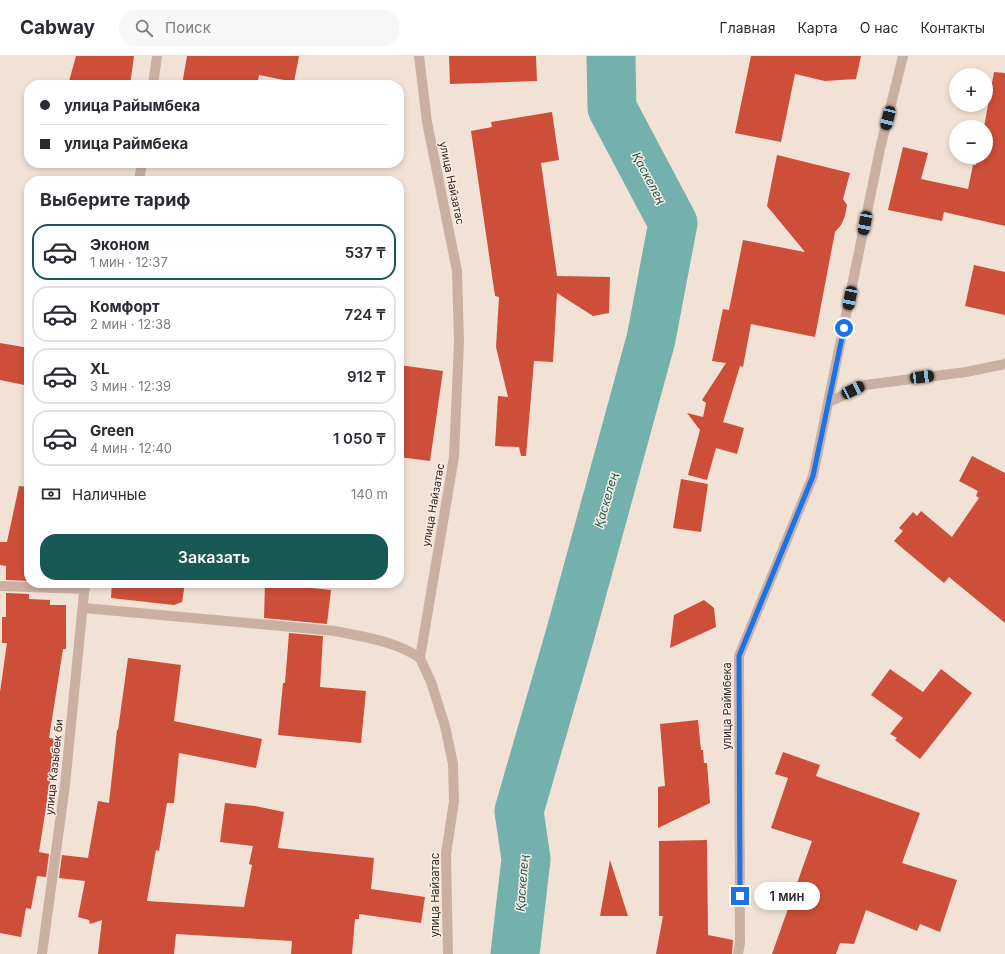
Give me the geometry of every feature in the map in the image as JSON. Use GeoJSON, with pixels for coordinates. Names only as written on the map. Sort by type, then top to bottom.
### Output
{"type":"FeatureCollection","features":[{"type":"Feature","properties":{"kind":"street"},"geometry":{"type":"LineString","coordinates":[[154,80],[157,56]]}},
{"type":"Feature","properties":{"kind":"street","name":"улица Найзатас"},"geometry":{"type":"LineString","coordinates":[[419,56],[427,122],[457,271],[459,342],[454,458],[420,658],[431,682],[445,726],[453,764],[454,801],[446,854],[448,954]]}},
{"type":"Feature","properties":{"kind":"street","name":"улица Раймбека"},"geometry":{"type":"LineString","coordinates":[[738,954],[740,943],[739,656],[813,476],[880,149],[903,56]]}},
{"type":"Feature","properties":{"kind":"street"},"geometry":{"type":"LineString","coordinates":[[829,402],[865,385],[966,372],[1005,364]]}},
{"type":"Feature","properties":{"kind":"street"},"geometry":{"type":"LineString","coordinates":[[0,586],[24,586]]}},
{"type":"Feature","properties":{"kind":"street","name":"улица Казыбек би"},"geometry":{"type":"LineString","coordinates":[[42,954],[65,785],[85,588]]}},
{"type":"Feature","properties":{"kind":"street"},"geometry":{"type":"LineString","coordinates":[[84,608],[335,631],[371,638],[407,649],[420,658]]}},
{"type":"Feature","properties":{"kind":"building"},"geometry":{"type":"Polygon","coordinates":[[[76,56],[134,56],[131,80],[69,80],[76,56]]]}},
{"type":"Feature","properties":{"kind":"building"},"geometry":{"type":"Polygon","coordinates":[[[187,56],[299,56],[294,80],[284,80],[259,75],[258,80],[183,80],[187,56]]]}},
{"type":"Feature","properties":{"kind":"building"},"geometry":{"type":"Polygon","coordinates":[[[449,56],[536,56],[537,81],[450,84],[449,56]]]}},
{"type":"Feature","properties":{"kind":"building"},"geometry":{"type":"Polygon","coordinates":[[[751,56],[861,56],[856,79],[825,81],[795,74],[781,142],[735,133],[751,56]]]}},
{"type":"Feature","properties":{"kind":"building"},"geometry":{"type":"Polygon","coordinates":[[[994,72],[1005,73],[1005,226],[944,212],[942,221],[888,210],[903,147],[928,153],[921,179],[968,189],[973,165],[993,164],[993,120],[985,120],[987,112],[993,112],[994,72]]]}},
{"type":"Feature","properties":{"kind":"building"},"geometry":{"type":"Polygon","coordinates":[[[552,112],[559,160],[541,163],[557,276],[610,277],[609,313],[593,316],[557,293],[553,362],[534,361],[526,456],[521,456],[519,447],[495,446],[498,396],[508,397],[496,347],[499,297],[495,296],[471,131],[492,127],[491,122],[552,112]]]}},
{"type":"Feature","properties":{"kind":"building"},"geometry":{"type":"Polygon","coordinates":[[[777,155],[850,173],[843,199],[847,205],[845,216],[841,225],[835,232],[815,337],[751,324],[743,367],[740,366],[723,422],[744,428],[737,454],[716,448],[707,480],[688,475],[700,430],[687,413],[703,417],[706,403],[702,400],[726,363],[712,361],[723,309],[729,310],[743,240],[805,252],[767,206],[777,155]]]}},
{"type":"Feature","properties":{"kind":"building"},"geometry":{"type":"Polygon","coordinates":[[[974,265],[1005,272],[1005,315],[965,306],[974,265]]]}},
{"type":"Feature","properties":{"kind":"building"},"geometry":{"type":"Polygon","coordinates":[[[0,343],[24,347],[24,385],[0,380],[0,343]]]}},
{"type":"Feature","properties":{"kind":"building"},"geometry":{"type":"Polygon","coordinates":[[[404,366],[443,371],[430,461],[404,458],[404,366]]]}},
{"type":"Feature","properties":{"kind":"building"},"geometry":{"type":"Polygon","coordinates":[[[972,456],[1005,473],[1005,623],[949,577],[944,583],[894,541],[903,531],[899,528],[913,512],[917,516],[921,511],[952,537],[979,498],[976,496],[978,491],[959,481],[972,456]]]}},
{"type":"Feature","properties":{"kind":"building"},"geometry":{"type":"Polygon","coordinates":[[[681,479],[708,484],[701,532],[673,528],[681,479]]]}},
{"type":"Feature","properties":{"kind":"building"},"geometry":{"type":"Polygon","coordinates":[[[19,486],[24,486],[24,581],[6,580],[6,566],[0,565],[0,542],[7,542],[19,486]]]}},
{"type":"Feature","properties":{"kind":"building"},"geometry":{"type":"Polygon","coordinates":[[[112,588],[184,588],[182,602],[174,605],[111,598],[112,588]]]}},
{"type":"Feature","properties":{"kind":"building"},"geometry":{"type":"Polygon","coordinates":[[[265,588],[312,588],[331,590],[327,624],[264,618],[265,588]]]}},
{"type":"Feature","properties":{"kind":"building"},"geometry":{"type":"Polygon","coordinates":[[[6,593],[29,594],[29,599],[50,600],[50,605],[66,605],[66,649],[63,649],[49,738],[60,740],[56,763],[53,762],[39,852],[49,854],[46,877],[37,876],[31,909],[26,908],[21,937],[0,933],[0,692],[7,643],[2,643],[2,617],[6,617],[6,593]]]}},
{"type":"Feature","properties":{"kind":"building"},"geometry":{"type":"Polygon","coordinates":[[[704,600],[714,608],[716,627],[670,648],[674,615],[704,600]]]}},
{"type":"Feature","properties":{"kind":"building"},"geometry":{"type":"Polygon","coordinates":[[[289,633],[323,636],[320,687],[366,691],[361,743],[278,735],[283,683],[285,683],[289,633]]]}},
{"type":"Feature","properties":{"kind":"building"},"geometry":{"type":"Polygon","coordinates":[[[128,658],[181,665],[174,721],[262,739],[256,768],[179,753],[174,803],[167,803],[159,851],[156,850],[147,901],[244,907],[252,865],[249,864],[253,846],[220,842],[225,803],[255,806],[284,812],[278,848],[374,858],[371,889],[425,897],[421,923],[359,914],[359,919],[355,919],[352,954],[291,954],[292,941],[176,934],[174,954],[98,954],[102,920],[90,924],[89,920],[78,917],[85,881],[59,878],[62,855],[88,858],[98,801],[109,803],[117,730],[128,658]]]}},
{"type":"Feature","properties":{"kind":"building"},"geometry":{"type":"Polygon","coordinates":[[[890,669],[923,692],[941,669],[972,693],[920,759],[895,740],[897,738],[890,734],[903,718],[871,695],[890,669]]]}},
{"type":"Feature","properties":{"kind":"building"},"geometry":{"type":"Polygon","coordinates":[[[698,720],[701,750],[703,750],[704,763],[707,763],[710,803],[658,828],[658,787],[665,786],[660,724],[698,720]]]}},
{"type":"Feature","properties":{"kind":"building"},"geometry":{"type":"Polygon","coordinates":[[[783,752],[820,765],[816,776],[920,813],[902,863],[957,880],[940,932],[920,924],[917,931],[866,910],[854,944],[840,943],[836,954],[772,954],[812,841],[771,828],[788,778],[775,774],[783,752]]]}},
{"type":"Feature","properties":{"kind":"building"},"geometry":{"type":"Polygon","coordinates":[[[707,840],[708,935],[733,940],[732,954],[656,954],[663,916],[659,916],[659,841],[707,840]]]}},
{"type":"Feature","properties":{"kind":"building"},"geometry":{"type":"Polygon","coordinates":[[[610,860],[628,916],[600,916],[610,860]]]}},
{"type":"Feature","properties":{"kind":"waterway","name":"Қаскелең"},"geometry":{"type":"LineString","coordinates":[[515,954],[526,859],[519,811],[570,635],[651,339],[673,223],[612,108],[611,56]]}},
{"type":"Feature","properties":{"kind":"route"},"geometry":{"type":"LineString","coordinates":[[740,896],[739,656],[813,476],[844,328]]}}]}
